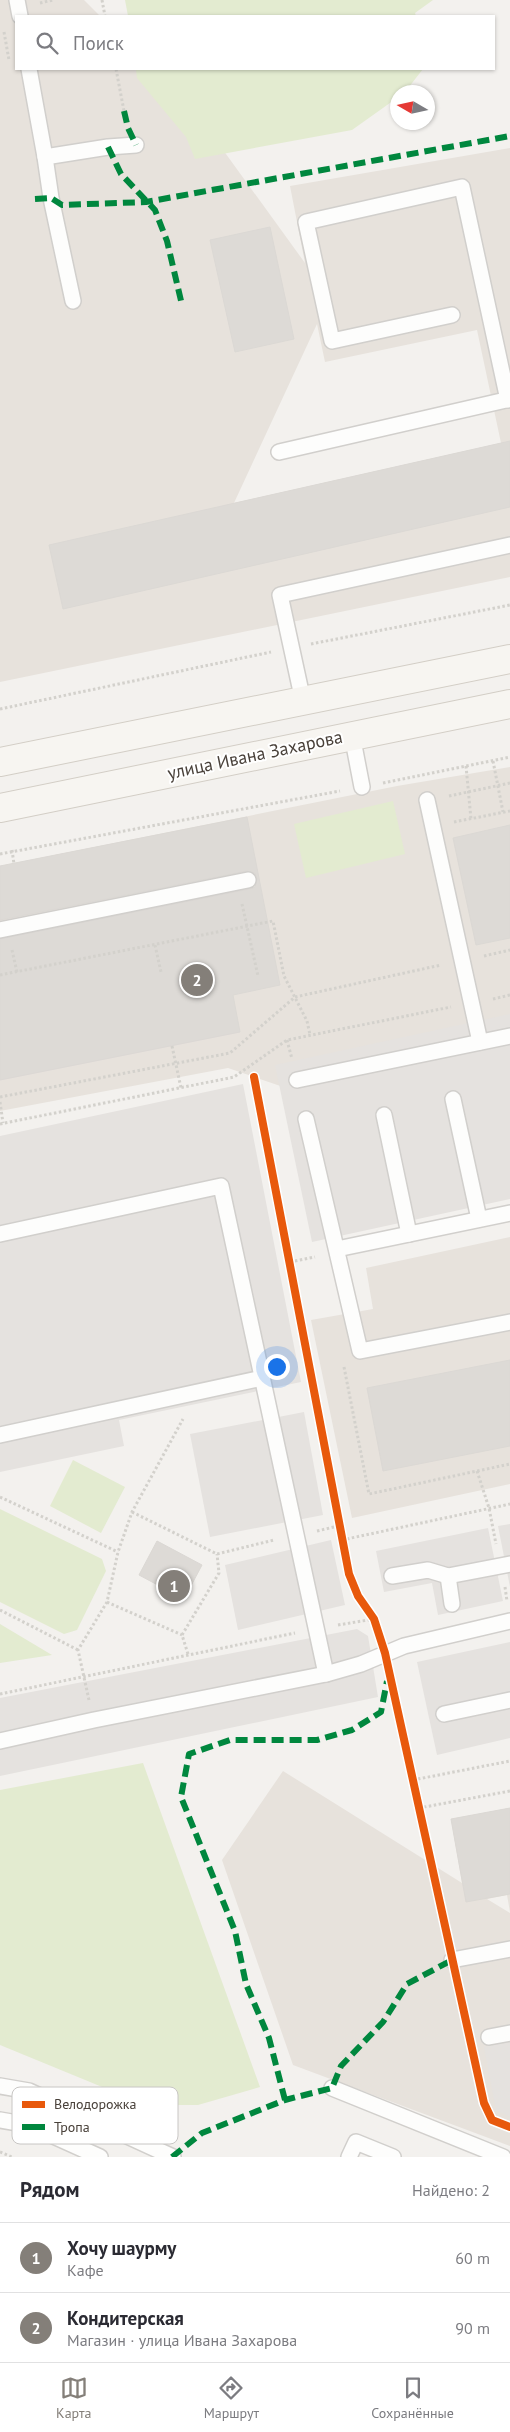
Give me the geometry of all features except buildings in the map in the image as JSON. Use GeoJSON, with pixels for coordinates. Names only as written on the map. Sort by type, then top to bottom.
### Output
{"type":"FeatureCollection","features":[{"type":"Feature","properties":{"kind":"main road"},"geometry":{"type":"LineString","coordinates":[[0,762],[510,659]]}},
{"type":"Feature","properties":{"kind":"main road","name":"улица Ивана Захарова"},"geometry":{"type":"LineString","coordinates":[[0,808],[510,704]]}},
{"type":"Feature","properties":{"kind":"lane"},"geometry":{"type":"LineString","coordinates":[[17,0],[20,15]]}},
{"type":"Feature","properties":{"kind":"lane"},"geometry":{"type":"LineString","coordinates":[[29,70],[46,158],[51,198],[73,301]]}},
{"type":"Feature","properties":{"kind":"lane"},"geometry":{"type":"LineString","coordinates":[[46,158],[108,147],[136,145]]}},
{"type":"Feature","properties":{"kind":"lane"},"geometry":{"type":"LineString","coordinates":[[279,452],[509,400],[462,188],[306,222],[332,341],[452,315]]}},
{"type":"Feature","properties":{"kind":"lane"},"geometry":{"type":"LineString","coordinates":[[302,701],[280,595],[510,545]]}},
{"type":"Feature","properties":{"kind":"lane"},"geometry":{"type":"LineString","coordinates":[[352,735],[362,787]]}},
{"type":"Feature","properties":{"kind":"lane"},"geometry":{"type":"LineString","coordinates":[[428,800],[432,826],[480,1042]]}},
{"type":"Feature","properties":{"kind":"lane"},"geometry":{"type":"LineString","coordinates":[[3,927],[242,881]]}},
{"type":"Feature","properties":{"kind":"lane"},"geometry":{"type":"LineString","coordinates":[[297,1080],[510,1036]]}},
{"type":"Feature","properties":{"kind":"lane"},"geometry":{"type":"LineString","coordinates":[[453,1099],[479,1219]]}},
{"type":"Feature","properties":{"kind":"lane"},"geometry":{"type":"LineString","coordinates":[[384,1115],[409,1234]]}},
{"type":"Feature","properties":{"kind":"lane"},"geometry":{"type":"LineString","coordinates":[[306,1119],[360,1350],[510,1322]]}},
{"type":"Feature","properties":{"kind":"lane"},"geometry":{"type":"LineString","coordinates":[[0,1234],[221,1186],[326,1674]]}},
{"type":"Feature","properties":{"kind":"lane"},"geometry":{"type":"LineString","coordinates":[[337,1249],[510,1213]]}},
{"type":"Feature","properties":{"kind":"lane"},"geometry":{"type":"LineString","coordinates":[[0,1435],[262,1378]]}},
{"type":"Feature","properties":{"kind":"lane"},"geometry":{"type":"LineString","coordinates":[[392,1576],[428,1570],[448,1576],[505,1565]]}},
{"type":"Feature","properties":{"kind":"lane"},"geometry":{"type":"LineString","coordinates":[[448,1576],[452,1604]]}},
{"type":"Feature","properties":{"kind":"lane"},"geometry":{"type":"LineString","coordinates":[[0,1741],[94,1720],[326,1674],[361,1664],[404,1646],[510,1621]]}},
{"type":"Feature","properties":{"kind":"lane"},"geometry":{"type":"LineString","coordinates":[[444,1714],[510,1700]]}},
{"type":"Feature","properties":{"kind":"lane"},"geometry":{"type":"LineString","coordinates":[[452,1960],[510,1949]]}},
{"type":"Feature","properties":{"kind":"lane"},"geometry":{"type":"LineString","coordinates":[[489,2037],[510,2033]]}},
{"type":"Feature","properties":{"kind":"lane"},"geometry":{"type":"LineString","coordinates":[[332,2088],[503,2157]]}},
{"type":"Feature","properties":{"kind":"lane"},"geometry":{"type":"LineString","coordinates":[[349,2157],[356,2142],[392,2157]]}},
{"type":"Feature","properties":{"kind":"lane"},"geometry":{"type":"LineString","coordinates":[[71,2144],[100,2157]]}},
{"type":"Feature","properties":{"kind":"lane"},"geometry":{"type":"LineString","coordinates":[[145,2144],[173,2157]]}},
{"type":"Feature","properties":{"kind":"path"},"geometry":{"type":"LineString","coordinates":[[102,0],[105,15]]}},
{"type":"Feature","properties":{"kind":"path"},"geometry":{"type":"LineString","coordinates":[[116,70],[124,111]]}},
{"type":"Feature","properties":{"kind":"path"},"geometry":{"type":"LineString","coordinates":[[0,709],[291,648],[510,605]]}},
{"type":"Feature","properties":{"kind":"path"},"geometry":{"type":"LineString","coordinates":[[0,854],[12,850],[362,787],[510,758]]}},
{"type":"Feature","properties":{"kind":"path"},"geometry":{"type":"LineString","coordinates":[[493,761],[503,812]]}},
{"type":"Feature","properties":{"kind":"path"},"geometry":{"type":"LineString","coordinates":[[466,766],[470,819]]}},
{"type":"Feature","properties":{"kind":"path"},"geometry":{"type":"LineString","coordinates":[[428,800],[510,783]]}},
{"type":"Feature","properties":{"kind":"path"},"geometry":{"type":"LineString","coordinates":[[432,826],[510,811]]}},
{"type":"Feature","properties":{"kind":"path"},"geometry":{"type":"LineString","coordinates":[[12,850],[14,864]]}},
{"type":"Feature","properties":{"kind":"path"},"geometry":{"type":"LineString","coordinates":[[242,881],[247,927],[258,976]]}},
{"type":"Feature","properties":{"kind":"path"},"geometry":{"type":"LineString","coordinates":[[0,975],[273,921],[284,976],[307,1021],[310,1035]]}},
{"type":"Feature","properties":{"kind":"path"},"geometry":{"type":"LineString","coordinates":[[155,945],[161,972]]}},
{"type":"Feature","properties":{"kind":"path"},"geometry":{"type":"LineString","coordinates":[[0,1097],[230,1053],[295,997],[510,950]]}},
{"type":"Feature","properties":{"kind":"path"},"geometry":{"type":"LineString","coordinates":[[0,1102],[2,1124],[234,1077],[287,1040],[510,996]]}},
{"type":"Feature","properties":{"kind":"path"},"geometry":{"type":"LineString","coordinates":[[172,1046],[181,1088]]}},
{"type":"Feature","properties":{"kind":"path"},"geometry":{"type":"LineString","coordinates":[[254,1077],[348,1574],[358,1596],[374,1619],[385,1653],[469,2036]]}},
{"type":"Feature","properties":{"kind":"path"},"geometry":{"type":"LineString","coordinates":[[343,1362],[369,1494],[510,1464]]}},
{"type":"Feature","properties":{"kind":"path"},"geometry":{"type":"LineString","coordinates":[[94,1720],[82,1676],[78,1650],[107,1602],[118,1552],[132,1512],[184,1416]]}},
{"type":"Feature","properties":{"kind":"path"},"geometry":{"type":"LineString","coordinates":[[477,1471],[505,1565],[508,1604]]}},
{"type":"Feature","properties":{"kind":"path"},"geometry":{"type":"LineString","coordinates":[[0,1497],[118,1552]]}},
{"type":"Feature","properties":{"kind":"path"},"geometry":{"type":"LineString","coordinates":[[342,1540],[510,1504]]}},
{"type":"Feature","properties":{"kind":"path"},"geometry":{"type":"LineString","coordinates":[[132,1512],[217,1554],[338,1526]]}},
{"type":"Feature","properties":{"kind":"path"},"geometry":{"type":"LineString","coordinates":[[188,1654],[182,1635],[218,1573],[217,1554]]}},
{"type":"Feature","properties":{"kind":"path"},"geometry":{"type":"LineString","coordinates":[[107,1602],[182,1635]]}},
{"type":"Feature","properties":{"kind":"path"},"geometry":{"type":"LineString","coordinates":[[0,1610],[78,1650]]}},
{"type":"Feature","properties":{"kind":"path"},"geometry":{"type":"LineString","coordinates":[[0,1694],[188,1654],[374,1619]]}},
{"type":"Feature","properties":{"kind":"path"},"geometry":{"type":"LineString","coordinates":[[413,1780],[510,1761]]}},
{"type":"Feature","properties":{"kind":"path"},"geometry":{"type":"LineString","coordinates":[[419,1808],[510,1791]]}},
{"type":"Feature","properties":{"kind":"path"},"geometry":{"type":"LineString","coordinates":[[471,2046],[484,2103],[492,2120],[510,2127]]}},
{"type":"Feature","properties":{"kind":"path"},"geometry":{"type":"LineString","coordinates":[[0,2152],[12,2157]]}},
{"type":"Feature","properties":{"kind":"shaded area"},"geometry":{"type":"Polygon","coordinates":[[[0,0],[84,0],[99,15],[15,15],[15,70],[151,70],[205,125],[305,263],[290,186],[510,148],[510,577],[0,682],[0,0]],[[317,324],[234,503],[501,443],[477,330],[325,362],[317,324]]]}},
{"type":"Feature","properties":{"kind":"shaded area"},"geometry":{"type":"Polygon","coordinates":[[[510,767],[510,1076],[345,1108],[228,1068],[0,1111],[0,866],[397,786],[510,767]]]}},
{"type":"Feature","properties":{"kind":"shaded area"},"geometry":{"type":"Polygon","coordinates":[[[510,1014],[510,1199],[312,1242],[275,1065],[510,1014]]]}},
{"type":"Feature","properties":{"kind":"shaded area"},"geometry":{"type":"Polygon","coordinates":[[[243,1084],[301,1382],[119,1420],[124,1446],[0,1472],[0,1136],[243,1084]]]}},
{"type":"Feature","properties":{"kind":"shaded area"},"geometry":{"type":"Polygon","coordinates":[[[510,1237],[510,1484],[352,1518],[311,1320],[373,1309],[366,1268],[510,1237]]]}},
{"type":"Feature","properties":{"kind":"shaded area"},"geometry":{"type":"Polygon","coordinates":[[[304,1412],[323,1515],[210,1537],[190,1434],[304,1412]]]}},
{"type":"Feature","properties":{"kind":"shaded area"},"geometry":{"type":"Polygon","coordinates":[[[510,1524],[510,1587],[498,1526],[510,1524]]]}},
{"type":"Feature","properties":{"kind":"shaded area"},"geometry":{"type":"Polygon","coordinates":[[[488,1528],[503,1601],[438,1615],[432,1583],[384,1592],[376,1551],[488,1528]]]}},
{"type":"Feature","properties":{"kind":"shaded area"},"geometry":{"type":"Polygon","coordinates":[[[331,1540],[345,1605],[238,1630],[225,1565],[331,1540]]]}},
{"type":"Feature","properties":{"kind":"shaded area"},"geometry":{"type":"Polygon","coordinates":[[[357,1629],[368,1636],[378,1697],[0,1776],[0,1698],[357,1629]]]}},
{"type":"Feature","properties":{"kind":"shaded area"},"geometry":{"type":"Polygon","coordinates":[[[510,1642],[510,1738],[437,1755],[417,1662],[510,1642]]]}},
{"type":"Feature","properties":{"kind":"shaded area"},"geometry":{"type":"Polygon","coordinates":[[[283,1771],[462,1883],[451,1819],[510,1808],[510,1912],[507,1895],[487,1899],[510,1913],[510,2146],[293,2065],[222,1860],[283,1771]]]}},
{"type":"Feature","properties":{"kind":"shaded area"},"geometry":{"type":"Polygon","coordinates":[[[510,2042],[510,2117],[496,2110],[484,2047],[510,2042]]]}},
{"type":"Feature","properties":{"kind":"green space"},"geometry":{"type":"Polygon","coordinates":[[[125,0],[433,0],[415,13],[416,15],[128,15],[125,0]]]}},
{"type":"Feature","properties":{"kind":"green space"},"geometry":{"type":"Polygon","coordinates":[[[136,70],[422,70],[410,85],[390,85],[390,103],[352,130],[195,159],[186,137],[137,78],[136,70]]]}},
{"type":"Feature","properties":{"kind":"green space"},"geometry":{"type":"Polygon","coordinates":[[[393,801],[405,854],[306,878],[294,824],[393,801]]]}},
{"type":"Feature","properties":{"kind":"green space"},"geometry":{"type":"Polygon","coordinates":[[[73,1460],[125,1487],[101,1533],[50,1506],[73,1460]]]}},
{"type":"Feature","properties":{"kind":"green space"},"geometry":{"type":"Polygon","coordinates":[[[0,1509],[102,1559],[106,1571],[77,1630],[64,1634],[0,1602],[0,1509]]]}},
{"type":"Feature","properties":{"kind":"green space"},"geometry":{"type":"Polygon","coordinates":[[[0,1624],[52,1655],[0,1663],[0,1624]]]}},
{"type":"Feature","properties":{"kind":"green space"},"geometry":{"type":"Polygon","coordinates":[[[143,1763],[260,2087],[198,2105],[178,2105],[178,2087],[102,2087],[0,2045],[0,1790],[143,1763]]]}},
{"type":"Feature","properties":{"kind":"marked path"},"geometry":{"type":"LineString","coordinates":[[124,111],[128,128],[136,145]]}},
{"type":"Feature","properties":{"kind":"marked path"},"geometry":{"type":"LineString","coordinates":[[35,199],[51,198],[62,205],[146,202],[510,136]]}},
{"type":"Feature","properties":{"kind":"marked path"},"geometry":{"type":"LineString","coordinates":[[108,147],[121,174],[155,210],[167,241],[182,305]]}},
{"type":"Feature","properties":{"kind":"marked path"},"geometry":{"type":"LineString","coordinates":[[285,2100],[269,2038],[246,1984],[235,1931],[181,1797],[189,1754],[230,1740],[317,1740],[352,1730],[381,1712],[387,1681]]}},
{"type":"Feature","properties":{"kind":"marked path"},"geometry":{"type":"LineString","coordinates":[[172,2157],[202,2133],[285,2100],[332,2088],[341,2066],[383,2022],[407,1984],[452,1960]]}},
{"type":"Feature","properties":{"kind":"cycle path"},"geometry":{"type":"LineString","coordinates":[[254,1077],[349,1574],[358,1596],[374,1619],[385,1653],[484,2103],[492,2120],[510,2127]]}},
{"type":"Feature","properties":{"kind":"place","name":"Кондитерская"},"geometry":{"type":"Point","coordinates":[197,980]}},
{"type":"Feature","properties":{"kind":"place","name":"Хочу шаурму"},"geometry":{"type":"Point","coordinates":[174,1586]}}]}
